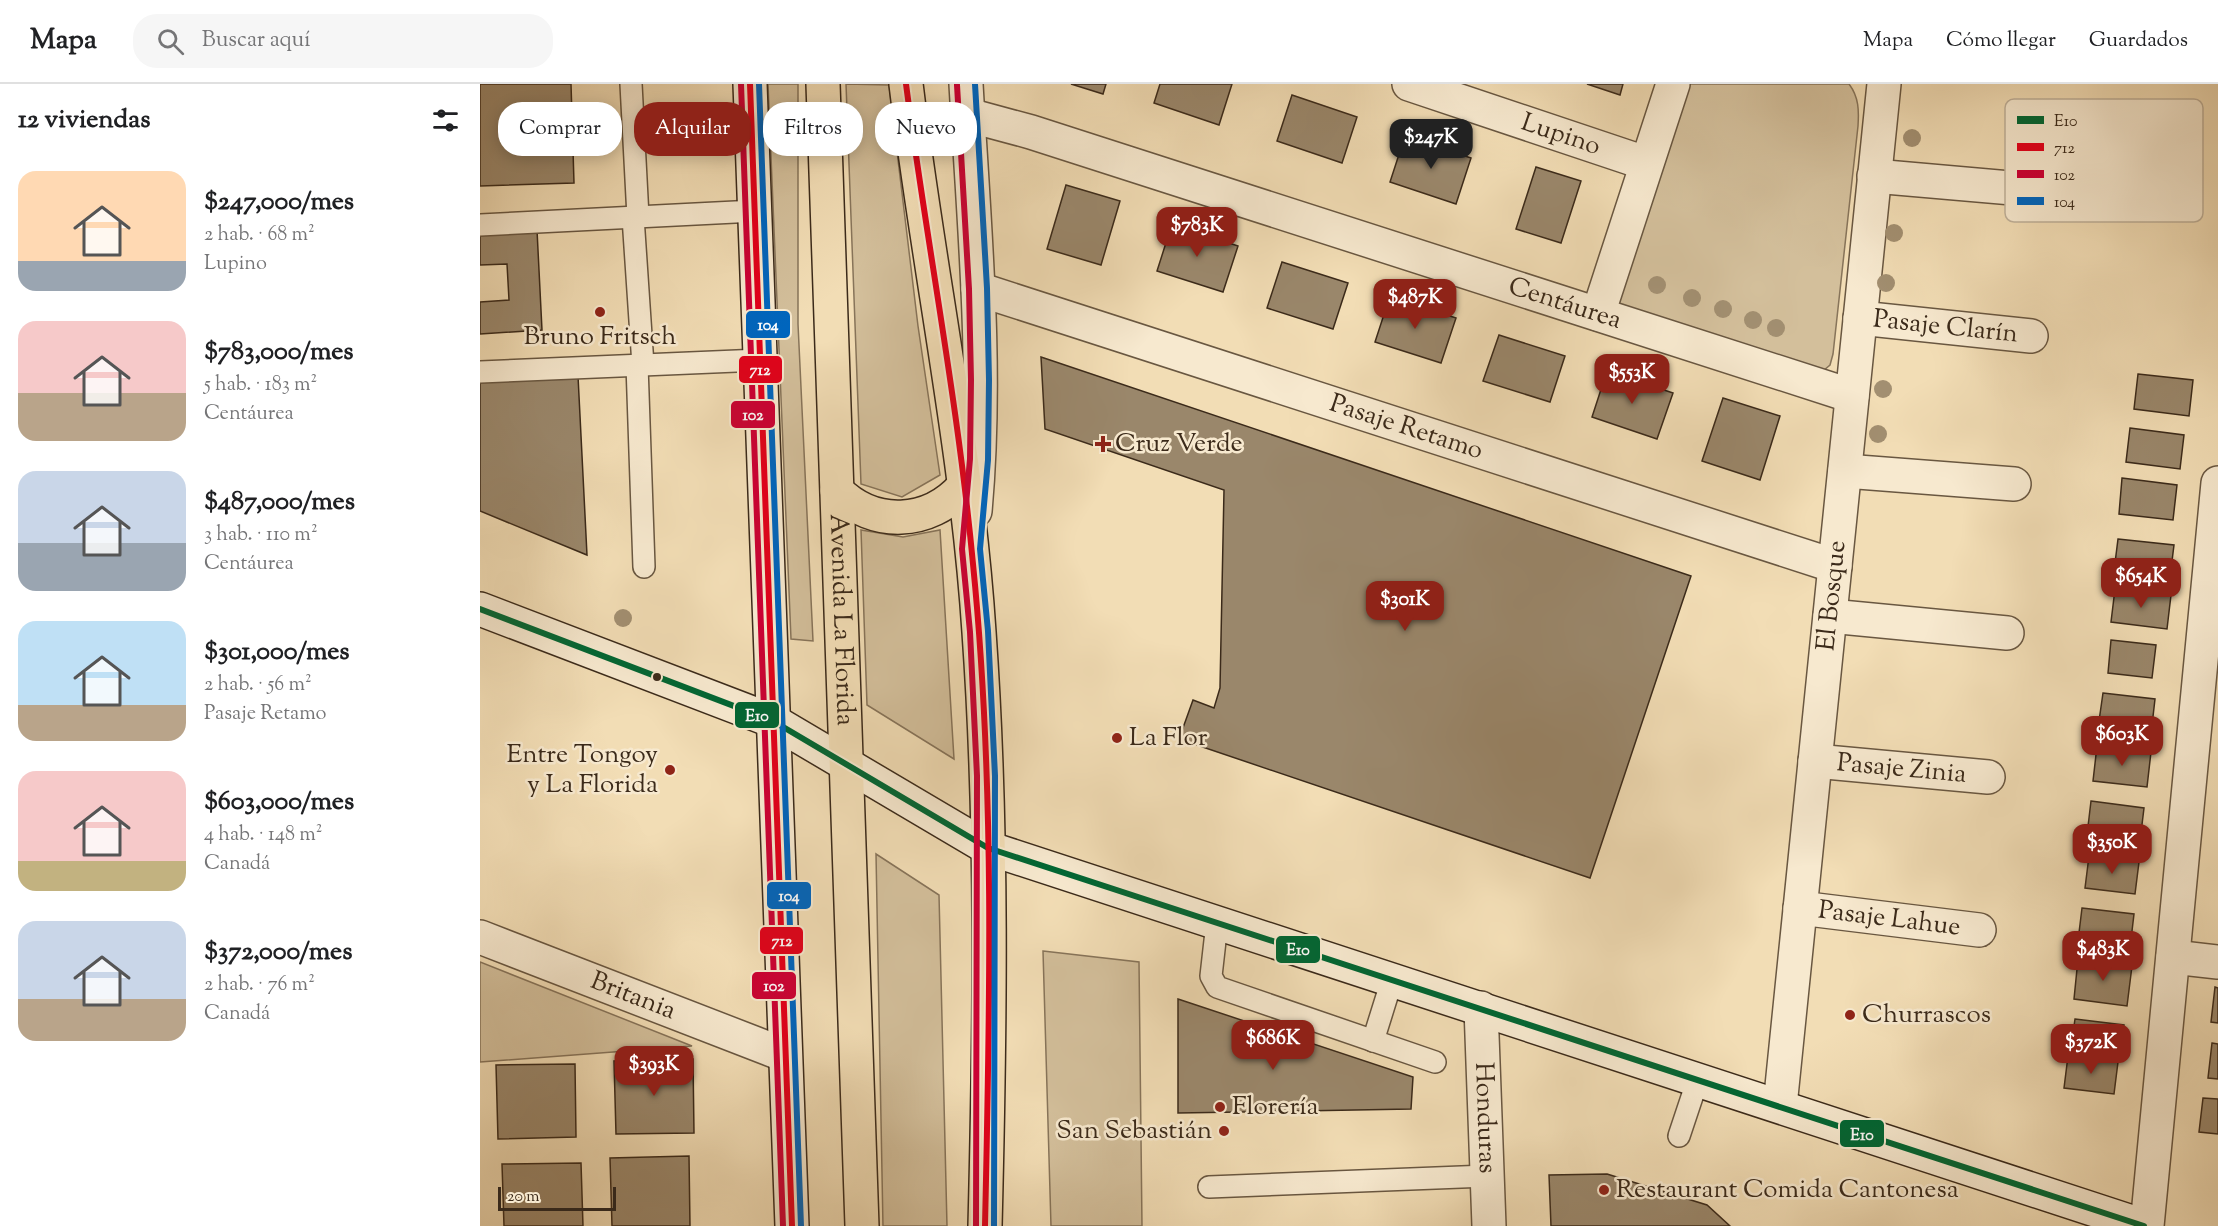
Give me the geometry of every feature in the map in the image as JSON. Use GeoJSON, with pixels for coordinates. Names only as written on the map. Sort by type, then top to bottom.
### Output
{"type":"FeatureCollection","features":[{"type":"Feature","properties":{"kind":"main road","name":"Avenida La Florida"},"geometry":{"type":"LineString","coordinates":[[823,84],[862,1226]]}},
{"type":"Feature","properties":{"kind":"main road"},"geometry":{"type":"LineString","coordinates":[[906,84],[963,487],[979,631],[988,848],[985,1226]]}},
{"type":"Feature","properties":{"kind":"main road"},"geometry":{"type":"LineString","coordinates":[[837,491],[866,511],[883,517],[901,518],[927,513],[951,500],[963,487]]}},
{"type":"Feature","properties":{"kind":"street"},"geometry":{"type":"LineString","coordinates":[[750,84],[792,1226]]}},
{"type":"Feature","properties":{"kind":"street","name":"Lupino"},"geometry":{"type":"LineString","coordinates":[[1409,84],[1645,163]]}},
{"type":"Feature","properties":{"kind":"street"},"geometry":{"type":"LineString","coordinates":[[1598,314],[1672,84]]}},
{"type":"Feature","properties":{"kind":"street","name":"El Bosque"},"geometry":{"type":"LineString","coordinates":[[1780,1106],[1884,84]]}},
{"type":"Feature","properties":{"kind":"street"},"geometry":{"type":"LineString","coordinates":[[967,100],[978,290],[979,459],[971,549]]}},
{"type":"Feature","properties":{"kind":"street","name":"Centáurea"},"geometry":{"type":"LineString","coordinates":[[967,100],[1031,132],[1852,396]]}},
{"type":"Feature","properties":{"kind":"street"},"geometry":{"type":"LineString","coordinates":[[1874,176],[2005,187]]}},
{"type":"Feature","properties":{"kind":"street","name":"Pasaje Retamo"},"geometry":{"type":"LineString","coordinates":[[978,290],[1835,566]]}},
{"type":"Feature","properties":{"kind":"street","name":"Pasaje Clarín"},"geometry":{"type":"LineString","coordinates":[[1860,318],[2031,336]]}},
{"type":"Feature","properties":{"kind":"street"},"geometry":{"type":"LineString","coordinates":[[1845,471],[2014,484]]}},
{"type":"Feature","properties":{"kind":"street"},"geometry":{"type":"LineString","coordinates":[[480,609],[772,721],[846,762],[988,848],[2146,1226],[2173,957],[2205,755],[2218,483]]}},
{"type":"Feature","properties":{"kind":"street"},"geometry":{"type":"LineString","coordinates":[[1830,616],[2007,633]]}},
{"type":"Feature","properties":{"kind":"street","name":"Pasaje Zinia"},"geometry":{"type":"LineString","coordinates":[[1815,761],[1988,777]]}},
{"type":"Feature","properties":{"kind":"street","name":"Pasaje Lahue"},"geometry":{"type":"LineString","coordinates":[[1800,908],[1979,930]]}},
{"type":"Feature","properties":{"kind":"street","name":"Britania"},"geometry":{"type":"LineString","coordinates":[[480,937],[785,1055]]}},
{"type":"Feature","properties":{"kind":"street"},"geometry":{"type":"LineString","coordinates":[[2173,957],[2218,962]]}},
{"type":"Feature","properties":{"kind":"street","name":"Honduras"},"geometry":{"type":"LineString","coordinates":[[1481,1008],[1489,1226]]}},
{"type":"Feature","properties":{"kind":"lane"},"geometry":{"type":"LineString","coordinates":[[631,84],[644,567]]}},
{"type":"Feature","properties":{"kind":"lane"},"geometry":{"type":"LineString","coordinates":[[480,225],[754,211]]}},
{"type":"Feature","properties":{"kind":"lane"},"geometry":{"type":"LineString","coordinates":[[480,372],[760,360]]}},
{"type":"Feature","properties":{"kind":"lane"},"geometry":{"type":"LineString","coordinates":[[1217,923],[1211,976],[1217,987],[1435,1062]]}},
{"type":"Feature","properties":{"kind":"lane"},"geometry":{"type":"LineString","coordinates":[[1373,1041],[1392,980]]}},
{"type":"Feature","properties":{"kind":"lane"},"geometry":{"type":"LineString","coordinates":[[1679,1136],[1698,1079]]}},
{"type":"Feature","properties":{"kind":"lane"},"geometry":{"type":"LineString","coordinates":[[1209,1187],[1487,1176]]}},
{"type":"Feature","properties":{"kind":"lane"},"geometry":{"type":"LineString","coordinates":[[986,1186],[992,1226]]}},
{"type":"Feature","properties":{"kind":"shaded area"},"geometry":{"type":"Polygon","coordinates":[[[768,84],[798,84],[798,102],[769,102],[768,84]]]}},
{"type":"Feature","properties":{"kind":"shaded area"},"geometry":{"type":"Polygon","coordinates":[[[846,84],[889,85],[891,102],[875,102],[875,156],[898,156],[918,326],[940,475],[902,497],[861,484],[849,156],[863,156],[863,102],[847,102],[846,84]]]}},
{"type":"Feature","properties":{"kind":"shaded area"},"geometry":{"type":"Polygon","coordinates":[[[1682,84],[1849,84],[1855,94],[1858,126],[1833,354],[1830,365],[1823,371],[1619,306],[1618,299],[1682,84]]]}},
{"type":"Feature","properties":{"kind":"shaded area"},"geometry":{"type":"Polygon","coordinates":[[[771,156],[798,156],[798,324],[813,641],[791,639],[771,156]]]}},
{"type":"Feature","properties":{"kind":"shaded area"},"geometry":{"type":"Polygon","coordinates":[[[861,530],[903,537],[940,530],[954,759],[867,705],[861,530]]]}},
{"type":"Feature","properties":{"kind":"shaded area"},"geometry":{"type":"Polygon","coordinates":[[[876,854],[939,895],[947,1226],[883,1226],[876,854]]]}},
{"type":"Feature","properties":{"kind":"shaded area"},"geometry":{"type":"Polygon","coordinates":[[[1043,951],[1139,962],[1142,1226],[1051,1226],[1043,951]]]}},
{"type":"Feature","properties":{"kind":"shaded area"},"geometry":{"type":"Polygon","coordinates":[[[480,962],[692,1046],[480,1062],[480,962]]]}},
{"type":"Feature","properties":{"kind":"building"},"geometry":{"type":"Polygon","coordinates":[[[480,84],[571,84],[572,102],[498,102],[498,156],[573,156],[574,183],[480,186],[480,84]]]}},
{"type":"Feature","properties":{"kind":"building"},"geometry":{"type":"Polygon","coordinates":[[[1071,84],[1106,84],[1103,94],[1071,84]]]}},
{"type":"Feature","properties":{"kind":"building"},"geometry":{"type":"Polygon","coordinates":[[[1160,84],[1232,84],[1219,125],[1154,103],[1160,84]]]}},
{"type":"Feature","properties":{"kind":"building"},"geometry":{"type":"Polygon","coordinates":[[[1587,84],[1623,84],[1620,95],[1587,84]]]}},
{"type":"Feature","properties":{"kind":"building"},"geometry":{"type":"Polygon","coordinates":[[[1292,95],[1357,117],[1342,163],[1277,141],[1292,95]]]}},
{"type":"Feature","properties":{"kind":"building"},"geometry":{"type":"Polygon","coordinates":[[[1405,136],[1471,158],[1456,204],[1390,182],[1405,136]]]}},
{"type":"Feature","properties":{"kind":"building"},"geometry":{"type":"Polygon","coordinates":[[[1536,167],[1581,181],[1561,243],[1516,229],[1536,167]]]}},
{"type":"Feature","properties":{"kind":"building"},"geometry":{"type":"Polygon","coordinates":[[[1066,185],[1120,201],[1101,265],[1047,249],[1066,185]]]}},
{"type":"Feature","properties":{"kind":"building"},"geometry":{"type":"Polygon","coordinates":[[[1172,224],[1238,246],[1223,292],[1157,271],[1172,224]]]}},
{"type":"Feature","properties":{"kind":"building"},"geometry":{"type":"Polygon","coordinates":[[[480,229],[537,230],[542,330],[480,334],[480,302],[509,300],[507,264],[480,265],[480,229]]]}},
{"type":"Feature","properties":{"kind":"building"},"geometry":{"type":"Polygon","coordinates":[[[1282,262],[1348,283],[1333,329],[1267,308],[1282,262]]]}},
{"type":"Feature","properties":{"kind":"building"},"geometry":{"type":"Polygon","coordinates":[[[1390,296],[1456,318],[1441,363],[1375,342],[1390,296]]]}},
{"type":"Feature","properties":{"kind":"building"},"geometry":{"type":"Polygon","coordinates":[[[1499,335],[1565,356],[1550,402],[1483,381],[1499,335]]]}},
{"type":"Feature","properties":{"kind":"building"},"geometry":{"type":"Polygon","coordinates":[[[1041,357],[1691,576],[1590,878],[1179,739],[1193,700],[1214,708],[1220,688],[1224,490],[1045,429],[1041,357]]]}},
{"type":"Feature","properties":{"kind":"building"},"geometry":{"type":"Polygon","coordinates":[[[1607,371],[1673,393],[1657,439],[1592,417],[1607,371]]]}},
{"type":"Feature","properties":{"kind":"building"},"geometry":{"type":"Polygon","coordinates":[[[2138,374],[2193,380],[2189,416],[2134,409],[2138,374]]]}},
{"type":"Feature","properties":{"kind":"building"},"geometry":{"type":"Polygon","coordinates":[[[578,376],[587,555],[480,511],[480,381],[578,376]]]}},
{"type":"Feature","properties":{"kind":"building"},"geometry":{"type":"Polygon","coordinates":[[[1723,398],[1780,416],[1760,480],[1702,461],[1723,398]]]}},
{"type":"Feature","properties":{"kind":"building"},"geometry":{"type":"Polygon","coordinates":[[[2130,428],[2184,435],[2180,469],[2126,462],[2130,428]]]}},
{"type":"Feature","properties":{"kind":"building"},"geometry":{"type":"Polygon","coordinates":[[[2122,478],[2177,485],[2173,520],[2119,514],[2122,478]]]}},
{"type":"Feature","properties":{"kind":"building"},"geometry":{"type":"Polygon","coordinates":[[[2118,539],[2174,545],[2170,577],[2114,571],[2118,539]]]}},
{"type":"Feature","properties":{"kind":"building"},"geometry":{"type":"Polygon","coordinates":[[[2115,589],[2171,595],[2167,629],[2111,622],[2115,589]]]}},
{"type":"Feature","properties":{"kind":"building"},"geometry":{"type":"Polygon","coordinates":[[[2111,640],[2156,645],[2152,678],[2108,673],[2111,640]]]}},
{"type":"Feature","properties":{"kind":"building"},"geometry":{"type":"Polygon","coordinates":[[[2103,693],[2155,699],[2151,734],[2098,728],[2103,693]]]}},
{"type":"Feature","properties":{"kind":"building"},"geometry":{"type":"Polygon","coordinates":[[[2097,746],[2151,752],[2147,787],[2093,781],[2097,746]]]}},
{"type":"Feature","properties":{"kind":"building"},"geometry":{"type":"Polygon","coordinates":[[[2091,801],[2144,808],[2140,841],[2087,835],[2091,801]]]}},
{"type":"Feature","properties":{"kind":"building"},"geometry":{"type":"Polygon","coordinates":[[[2089,856],[2139,862],[2135,894],[2085,888],[2089,856]]]}},
{"type":"Feature","properties":{"kind":"building"},"geometry":{"type":"Polygon","coordinates":[[[2082,908],[2134,914],[2130,948],[2078,941],[2082,908]]]}},
{"type":"Feature","properties":{"kind":"building"},"geometry":{"type":"Polygon","coordinates":[[[2078,959],[2132,966],[2127,1006],[2074,999],[2078,959]]]}},
{"type":"Feature","properties":{"kind":"building"},"geometry":{"type":"Polygon","coordinates":[[[2215,987],[2218,988],[2218,1023],[2211,1022],[2215,987]]]}},
{"type":"Feature","properties":{"kind":"building"},"geometry":{"type":"Polygon","coordinates":[[[1178,999],[1413,1077],[1411,1109],[1178,1113],[1178,999]]]}},
{"type":"Feature","properties":{"kind":"building"},"geometry":{"type":"Polygon","coordinates":[[[2075,1019],[2124,1025],[2121,1054],[2071,1048],[2075,1019]]]}},
{"type":"Feature","properties":{"kind":"building"},"geometry":{"type":"Polygon","coordinates":[[[2212,1043],[2218,1044],[2218,1079],[2208,1078],[2212,1043]]]}},
{"type":"Feature","properties":{"kind":"building"},"geometry":{"type":"Polygon","coordinates":[[[2068,1056],[2118,1062],[2114,1094],[2064,1088],[2068,1056]]]}},
{"type":"Feature","properties":{"kind":"building"},"geometry":{"type":"Polygon","coordinates":[[[693,1059],[694,1133],[616,1134],[614,1061],[693,1059]]]}},
{"type":"Feature","properties":{"kind":"building"},"geometry":{"type":"Polygon","coordinates":[[[575,1064],[576,1137],[498,1139],[496,1065],[575,1064]]]}},
{"type":"Feature","properties":{"kind":"building"},"geometry":{"type":"Polygon","coordinates":[[[2203,1098],[2218,1099],[2218,1134],[2199,1132],[2203,1098]]]}},
{"type":"Feature","properties":{"kind":"building"},"geometry":{"type":"Polygon","coordinates":[[[689,1156],[690,1226],[612,1226],[610,1158],[689,1156]]]}},
{"type":"Feature","properties":{"kind":"building"},"geometry":{"type":"Polygon","coordinates":[[[581,1163],[583,1226],[504,1226],[502,1164],[581,1163]]]}},
{"type":"Feature","properties":{"kind":"building","name":"Restaurant Comida Cantonesa"},"geometry":{"type":"Polygon","coordinates":[[[1607,1174],[1707,1205],[1730,1226],[1551,1226],[1549,1175],[1607,1174]]]}},
{"type":"Feature","properties":{"kind":"transit line","name":"102"},"geometry":{"type":"LineString","coordinates":[[741,84],[783,1226]]}},
{"type":"Feature","properties":{"kind":"transit line","name":"712"},"geometry":{"type":"LineString","coordinates":[[750,84],[792,1226]]}},
{"type":"Feature","properties":{"kind":"transit line","name":"104"},"geometry":{"type":"LineString","coordinates":[[759,84],[801,1226]]}},
{"type":"Feature","properties":{"kind":"transit line","name":"712"},"geometry":{"type":"LineString","coordinates":[[906,84],[967,504],[980,647],[985,729],[989,895],[985,1226]]}},
{"type":"Feature","properties":{"kind":"transit line","name":"104"},"geometry":{"type":"LineString","coordinates":[[975,84],[987,288],[989,380],[988,460],[980,549],[988,631],[995,776],[994,1226]]}},
{"type":"Feature","properties":{"kind":"transit line","name":"102"},"geometry":{"type":"LineString","coordinates":[[957,85],[969,289],[971,380],[970,459],[962,549],[970,632],[977,776],[976,1226]]}},
{"type":"Feature","properties":{"kind":"transit line","name":"E10"},"geometry":{"type":"LineString","coordinates":[[480,609],[773,721],[988,848],[2144,1226]]}},
{"type":"Feature","properties":{"kind":"place","name":"Bruno Fritsch"},"geometry":{"type":"Point","coordinates":[600,312]}},
{"type":"Feature","properties":{"kind":"place","name":"Cruz Verde"},"geometry":{"type":"Point","coordinates":[1103,444]}},
{"type":"Feature","properties":{"kind":"place","name":"La Flor"},"geometry":{"type":"Point","coordinates":[1117,738]}},
{"type":"Feature","properties":{"kind":"place","name":"Entre Tongoy y La Florida"},"geometry":{"type":"Point","coordinates":[670,770]}},
{"type":"Feature","properties":{"kind":"place","name":"Churrascos"},"geometry":{"type":"Point","coordinates":[1850,1015]}},
{"type":"Feature","properties":{"kind":"place","name":"Florería"},"geometry":{"type":"Point","coordinates":[1220,1107]}},
{"type":"Feature","properties":{"kind":"place","name":"San Sebastián"},"geometry":{"type":"Point","coordinates":[1224,1131]}},
{"type":"Feature","properties":{"kind":"place","name":"Restaurant Comida Cantonesa"},"geometry":{"type":"Point","coordinates":[1604,1190]}}]}
